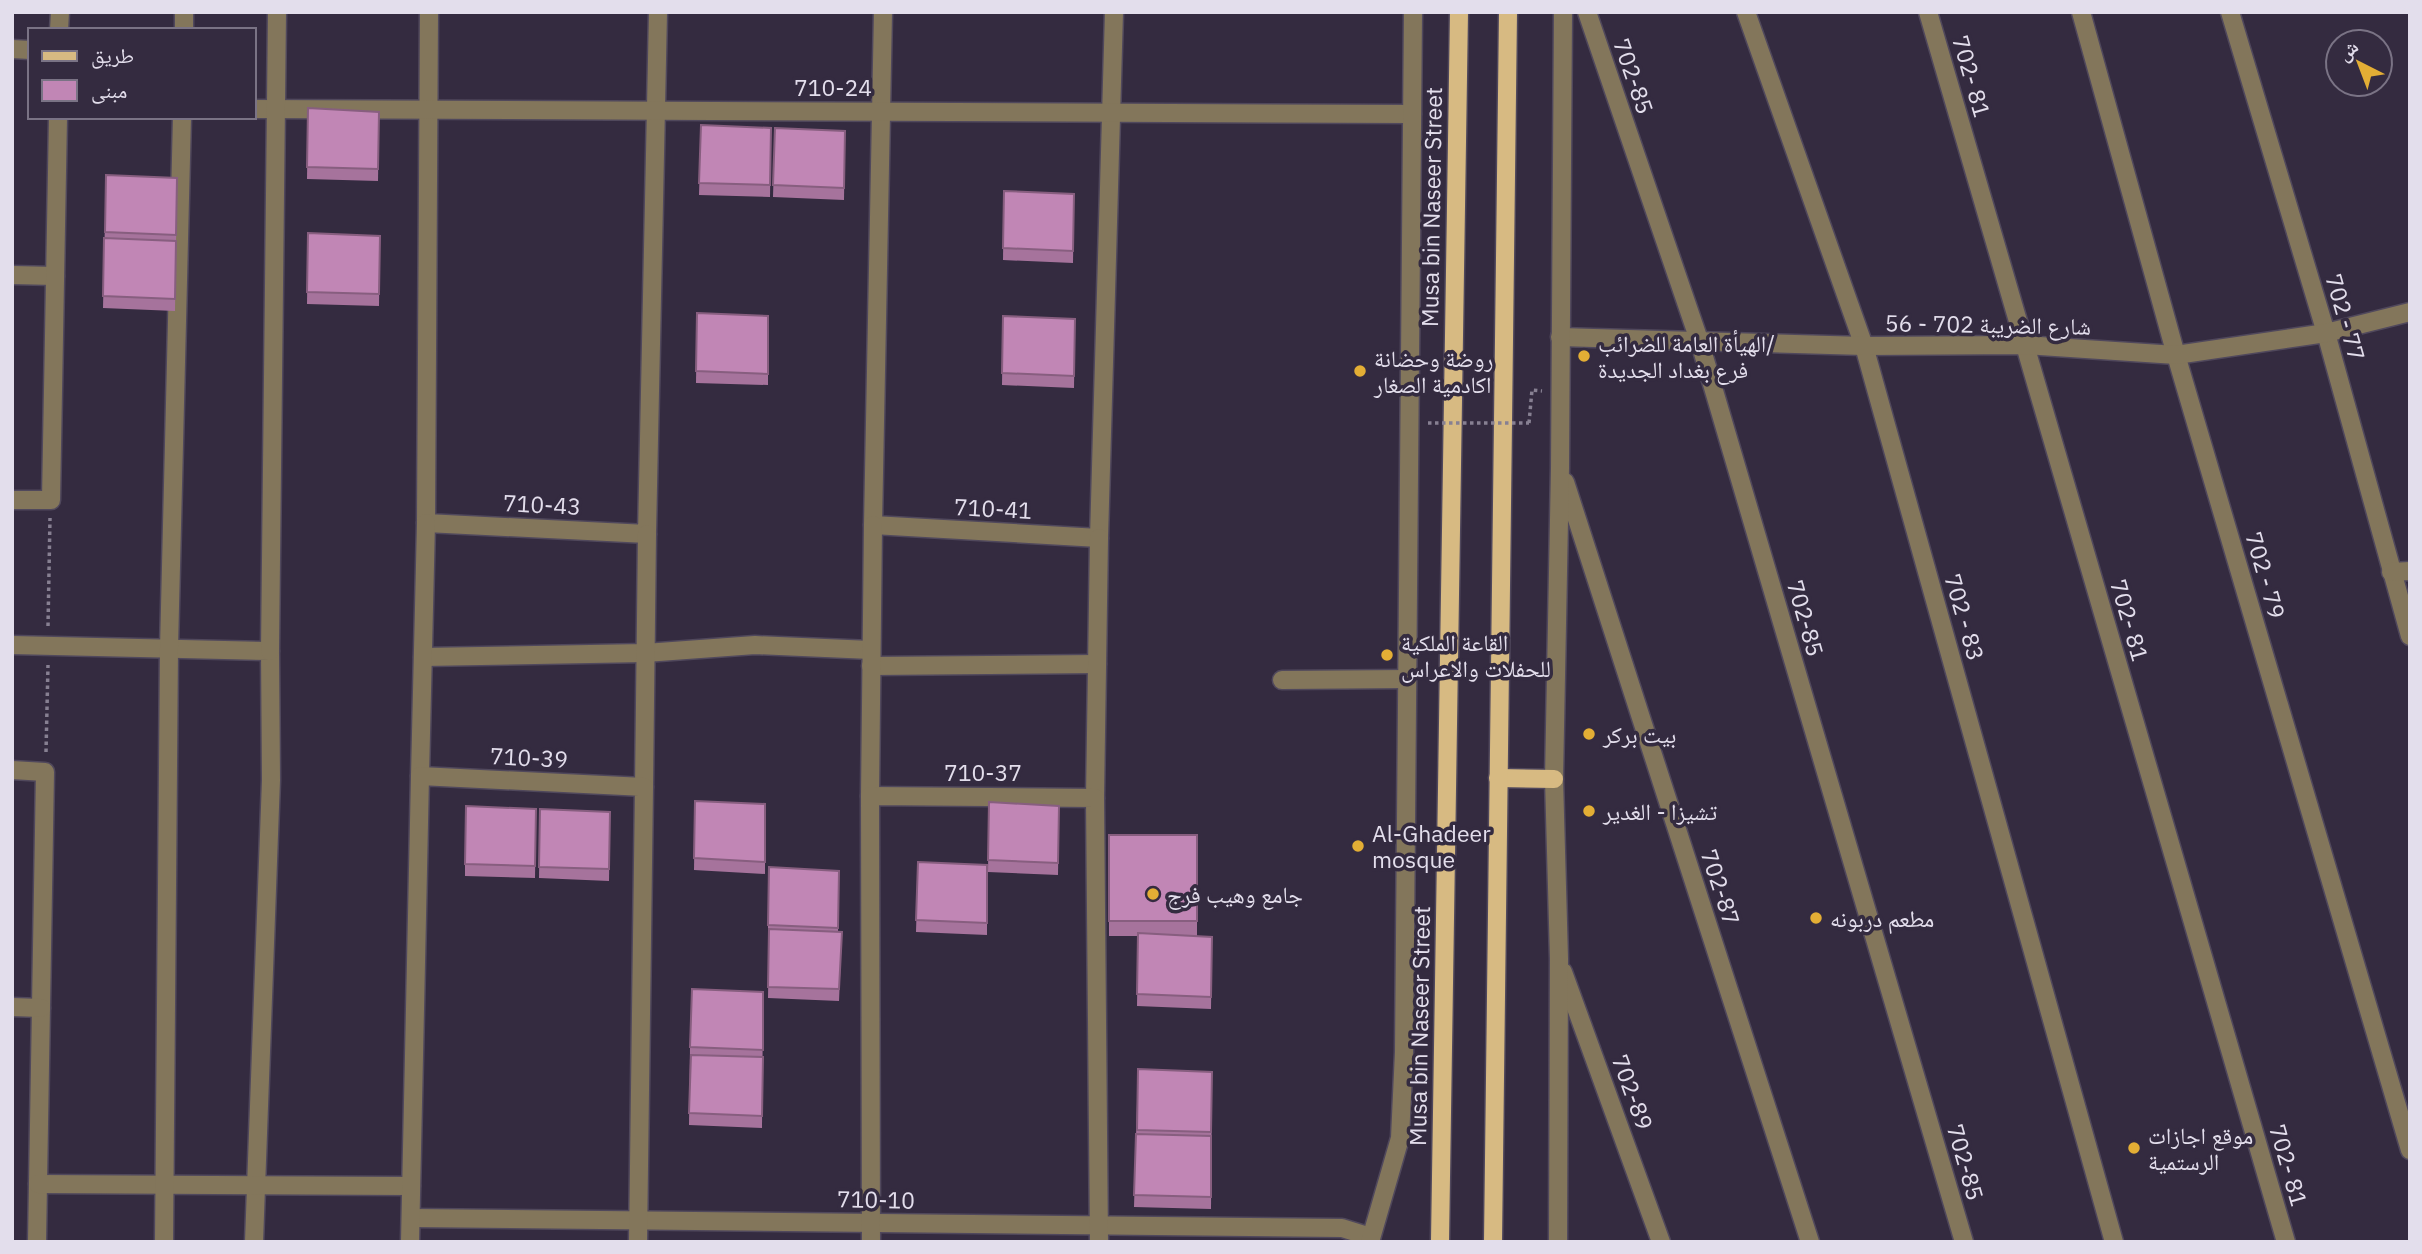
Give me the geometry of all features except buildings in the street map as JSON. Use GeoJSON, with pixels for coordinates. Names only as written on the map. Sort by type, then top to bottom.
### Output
{"type":"FeatureCollection","features":[{"type":"Feature","properties":{"kind":"main road","name":"Musa bin Naseer Street"},"geometry":{"type":"LineString","coordinates":[[1440,1242],[1459,12]]}},
{"type":"Feature","properties":{"kind":"main road"},"geometry":{"type":"LineString","coordinates":[[1493,1242],[1508,12]]}},
{"type":"Feature","properties":{"kind":"main road"},"geometry":{"type":"LineString","coordinates":[[1498,778],[1554,779]]}},
{"type":"Feature","properties":{"kind":"street"},"geometry":{"type":"LineString","coordinates":[[254,1242],[271,780],[277,12]]}},
{"type":"Feature","properties":{"kind":"street"},"geometry":{"type":"LineString","coordinates":[[410,1242],[426,523],[429,12]]}},
{"type":"Feature","properties":{"kind":"street"},"geometry":{"type":"LineString","coordinates":[[638,1242],[645,653],[658,12]]}},
{"type":"Feature","properties":{"kind":"street"},"geometry":{"type":"LineString","coordinates":[[871,1242],[871,658],[883,12]]}},
{"type":"Feature","properties":{"kind":"street"},"geometry":{"type":"LineString","coordinates":[[1099,1234],[1097,664],[1114,12]]}},
{"type":"Feature","properties":{"kind":"street"},"geometry":{"type":"LineString","coordinates":[[1370,1240],[1399,1138],[1404,1052],[1413,12]]}},
{"type":"Feature","properties":{"kind":"street"},"geometry":{"type":"LineString","coordinates":[[1558,1242],[1559,958],[1554,779],[1560,468],[1563,12]]}},
{"type":"Feature","properties":{"kind":"street","name":"702-85"},"geometry":{"type":"LineString","coordinates":[[1587,12],[1700,343],[1964,1242]]}},
{"type":"Feature","properties":{"kind":"street","name":"702 - 83"},"geometry":{"type":"LineString","coordinates":[[1746,12],[1864,346],[2114,1242]]}},
{"type":"Feature","properties":{"kind":"street","name":"702- 81"},"geometry":{"type":"LineString","coordinates":[[1928,12],[2286,1242]]}},
{"type":"Feature","properties":{"kind":"street","name":"702 - 79"},"geometry":{"type":"LineString","coordinates":[[2081,12],[2176,355],[2410,1150]]}},
{"type":"Feature","properties":{"kind":"street","name":"702 - 77"},"geometry":{"type":"LineString","coordinates":[[2230,12],[2326,333],[2410,636]]}},
{"type":"Feature","properties":{"kind":"street","name":"710-24"},"geometry":{"type":"LineString","coordinates":[[256,108],[1412,114]]}},
{"type":"Feature","properties":{"kind":"street"},"geometry":{"type":"LineString","coordinates":[[12,500],[51,500],[58,119]]}},
{"type":"Feature","properties":{"kind":"street"},"geometry":{"type":"LineString","coordinates":[[164,1242],[169,648],[182,119]]}},
{"type":"Feature","properties":{"kind":"street"},"geometry":{"type":"LineString","coordinates":[[12,275],[55,276]]}},
{"type":"Feature","properties":{"kind":"street","name":"شارع الضريبة 702 - 56"},"geometry":{"type":"LineString","coordinates":[[1560,338],[1864,346],[2024,345],[2176,355],[2326,333],[2410,312]]}},
{"type":"Feature","properties":{"kind":"street","name":"702-87"},"geometry":{"type":"LineString","coordinates":[[1560,468],[1810,1242]]}},
{"type":"Feature","properties":{"kind":"street","name":"710-43"},"geometry":{"type":"LineString","coordinates":[[426,523],[647,534]]}},
{"type":"Feature","properties":{"kind":"street","name":"710-41"},"geometry":{"type":"LineString","coordinates":[[873,525],[1099,538]]}},
{"type":"Feature","properties":{"kind":"street"},"geometry":{"type":"LineString","coordinates":[[2391,572],[2410,571]]}},
{"type":"Feature","properties":{"kind":"street"},"geometry":{"type":"LineString","coordinates":[[12,645],[270,651]]}},
{"type":"Feature","properties":{"kind":"street"},"geometry":{"type":"LineString","coordinates":[[423,657],[645,653],[755,645],[871,658],[1097,664]]}},
{"type":"Feature","properties":{"kind":"street"},"geometry":{"type":"LineString","coordinates":[[1282,680],[1407,679]]}},
{"type":"Feature","properties":{"kind":"street"},"geometry":{"type":"LineString","coordinates":[[12,770],[45,772],[37,1242]]}},
{"type":"Feature","properties":{"kind":"street","name":"710-39"},"geometry":{"type":"LineString","coordinates":[[420,776],[644,787]]}},
{"type":"Feature","properties":{"kind":"street","name":"710-37"},"geometry":{"type":"LineString","coordinates":[[870,796],[1096,798]]}},
{"type":"Feature","properties":{"kind":"street","name":"702-89"},"geometry":{"type":"LineString","coordinates":[[1559,958],[1661,1242]]}},
{"type":"Feature","properties":{"kind":"street"},"geometry":{"type":"LineString","coordinates":[[12,1007],[41,1008]]}},
{"type":"Feature","properties":{"kind":"street"},"geometry":{"type":"LineString","coordinates":[[38,1184],[411,1186]]}},
{"type":"Feature","properties":{"kind":"street","name":"710-10"},"geometry":{"type":"LineString","coordinates":[[411,1218],[871,1223],[1099,1234],[1342,1228],[1370,1240]]}},
{"type":"Feature","properties":{"kind":"path"},"geometry":{"type":"LineString","coordinates":[[1428,423],[1528,423],[1532,390],[1559,393]]}},
{"type":"Feature","properties":{"kind":"place","name":"الهيأة العامة للضرائب/ فرع بغداد الجديدة"},"geometry":{"type":"Point","coordinates":[1584,356]}},
{"type":"Feature","properties":{"kind":"place","name":"روضة وحضانة اكادمية الصغار"},"geometry":{"type":"Point","coordinates":[1360,371]}},
{"type":"Feature","properties":{"kind":"place","name":"القاعة الملكية للحفلات والاعراس"},"geometry":{"type":"Point","coordinates":[1387,655]}},
{"type":"Feature","properties":{"kind":"place","name":"بيت بركر"},"geometry":{"type":"Point","coordinates":[1589,734]}},
{"type":"Feature","properties":{"kind":"place","name":"تشيزا - الغدير"},"geometry":{"type":"Point","coordinates":[1589,811]}},
{"type":"Feature","properties":{"kind":"place","name":"Al-Ghadeer mosque"},"geometry":{"type":"Point","coordinates":[1358,846]}},
{"type":"Feature","properties":{"kind":"place","name":"جامع وهيب فرج"},"geometry":{"type":"Point","coordinates":[1153,894]}},
{"type":"Feature","properties":{"kind":"place","name":"مطعم دربونه"},"geometry":{"type":"Point","coordinates":[1816,918]}},
{"type":"Feature","properties":{"kind":"place","name":"موقع اجازات الرستمية"},"geometry":{"type":"Point","coordinates":[2134,1148]}}]}
